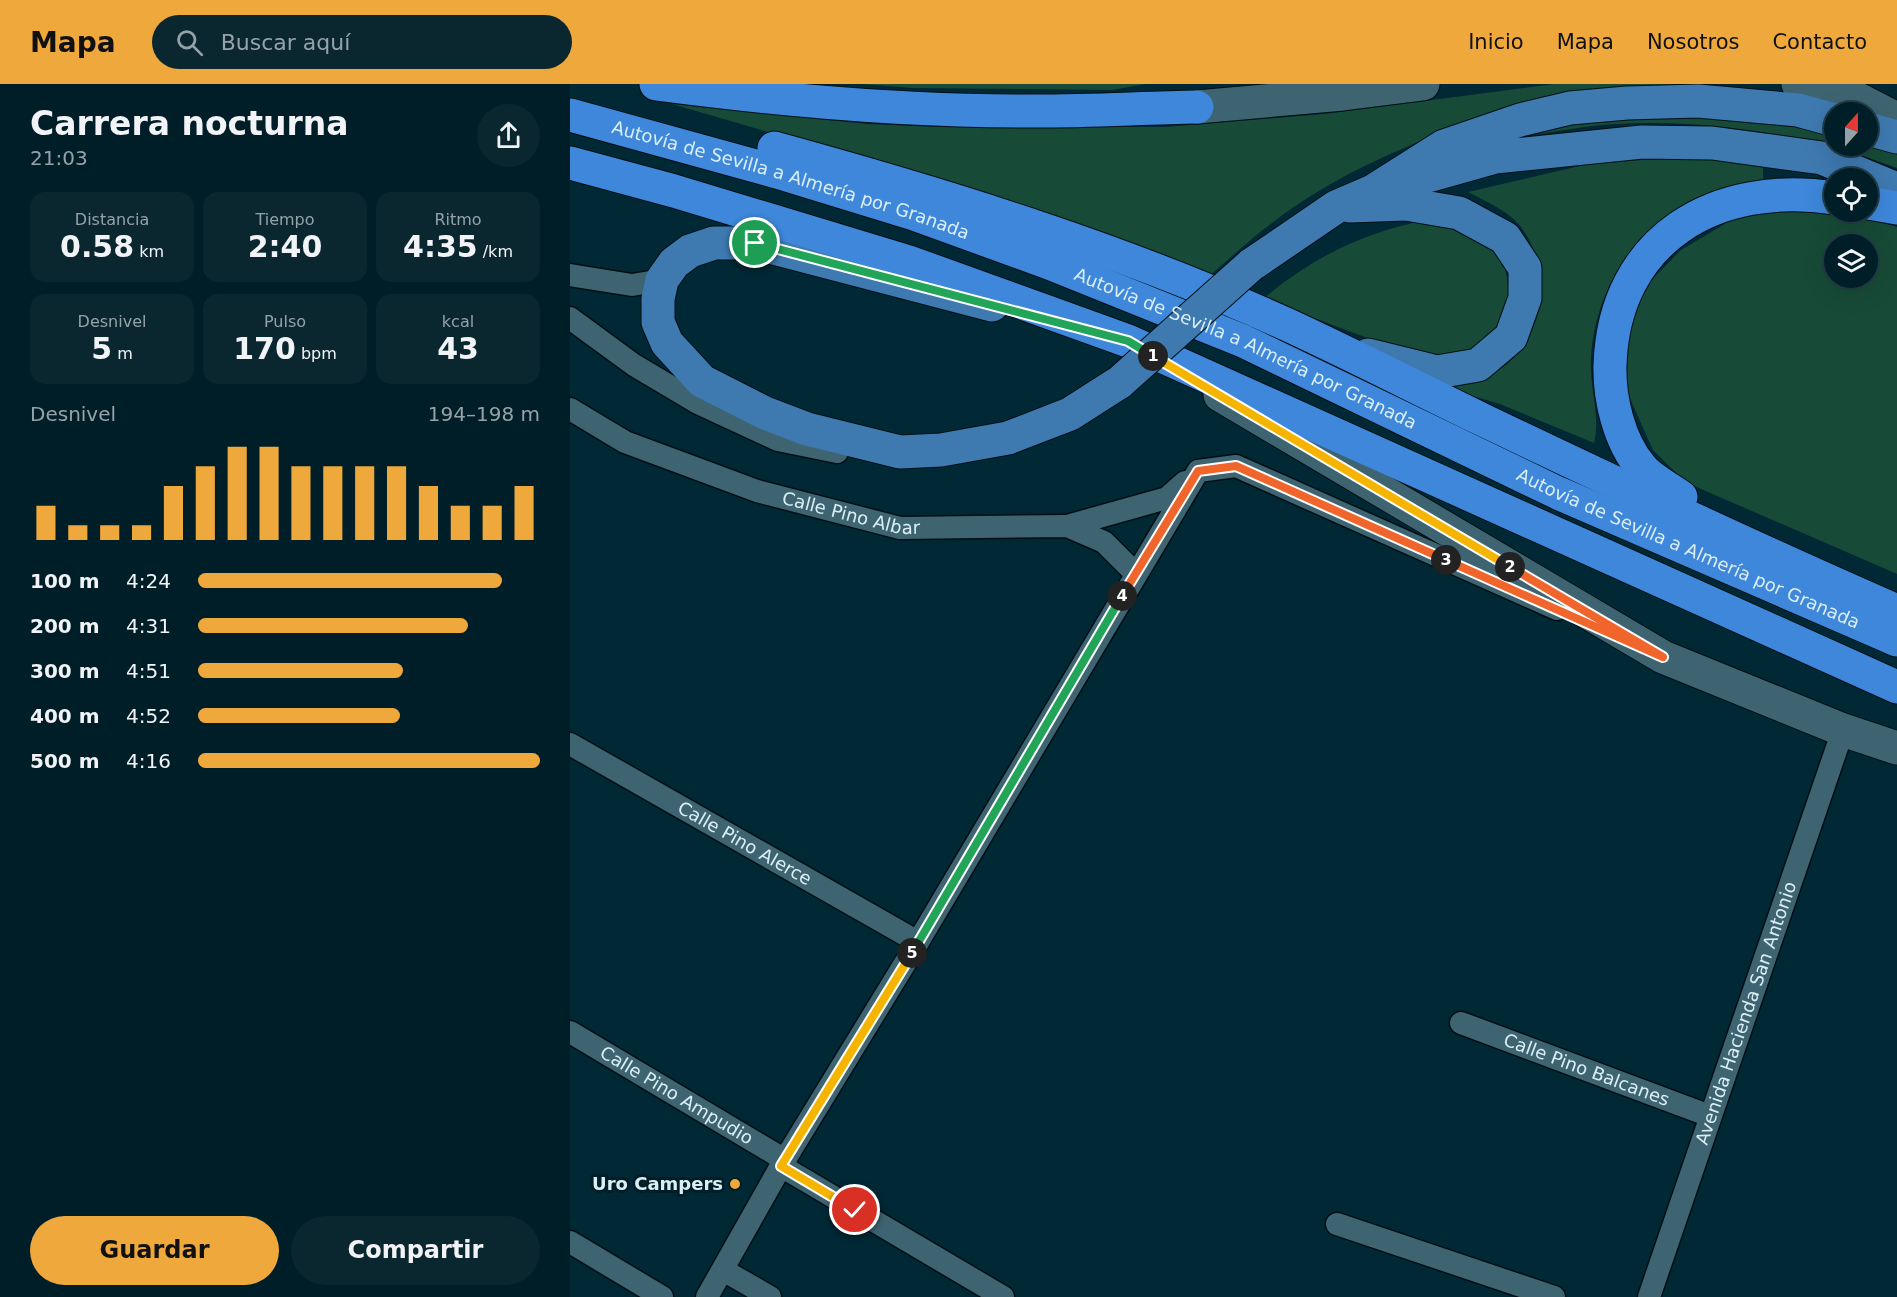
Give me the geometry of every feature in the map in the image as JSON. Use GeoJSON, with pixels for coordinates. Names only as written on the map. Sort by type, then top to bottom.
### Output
{"type":"FeatureCollection","features":[{"type":"Feature","properties":{"kind":"highway"},"geometry":{"type":"LineString","coordinates":[[656,84],[752,97],[883,106],[1019,111],[1197,107]]}},
{"type":"Feature","properties":{"kind":"highway"},"geometry":{"type":"LineString","coordinates":[[570,93],[899,182],[1010,217],[1121,256],[1287,325],[1754,548],[1897,611]]}},
{"type":"Feature","properties":{"kind":"highway","name":"Autovía de Sevilla a Almería por Granada"},"geometry":{"type":"LineString","coordinates":[[570,115],[777,172],[914,214],[1048,263],[1243,341],[1558,494],[1897,640]]}},
{"type":"Feature","properties":{"kind":"highway"},"geometry":{"type":"LineString","coordinates":[[570,163],[674,191],[909,262],[1128,341],[1897,687]]}},
{"type":"Feature","properties":{"kind":"highway"},"geometry":{"type":"LineString","coordinates":[[1754,548],[1641,468],[1617,423],[1609,383],[1611,335],[1620,302],[1636,269],[1661,242],[1688,222],[1719,206],[1754,196],[1792,194],[1824,197]]}},
{"type":"Feature","properties":{"kind":"highway"},"geometry":{"type":"LineString","coordinates":[[1878,205],[1897,208]]}},
{"type":"Feature","properties":{"kind":"main road"},"geometry":{"type":"LineString","coordinates":[[1373,191],[1444,146],[1520,120],[1570,108],[1698,101],[1798,110],[1835,98]]}},
{"type":"Feature","properties":{"kind":"main road"},"geometry":{"type":"LineString","coordinates":[[1878,132],[1897,137]]}},
{"type":"Feature","properties":{"kind":"main road"},"geometry":{"type":"LineString","coordinates":[[1128,341],[755,243],[714,243],[690,251],[674,263],[662,280],[658,299],[658,322],[662,332],[672,349],[702,381],[765,413],[807,429],[900,452],[940,450],[1008,438],[1070,414],[1120,381],[1251,266],[1336,207],[1373,191],[1495,157],[1642,142],[1712,143],[1822,158],[1897,189]]}},
{"type":"Feature","properties":{"kind":"main road"},"geometry":{"type":"LineString","coordinates":[[1287,325],[1381,359],[1437,372],[1478,365],[1511,337],[1525,298],[1525,267],[1505,238],[1459,213],[1406,204],[1336,207]]}},
{"type":"Feature","properties":{"kind":"street"},"geometry":{"type":"LineString","coordinates":[[1197,107],[1229,84]]}},
{"type":"Feature","properties":{"kind":"street"},"geometry":{"type":"LineString","coordinates":[[1197,107],[1423,84]]}},
{"type":"Feature","properties":{"kind":"street"},"geometry":{"type":"LineString","coordinates":[[1798,84],[1897,119]]}},
{"type":"Feature","properties":{"kind":"street"},"geometry":{"type":"LineString","coordinates":[[570,275],[632,285],[662,280]]}},
{"type":"Feature","properties":{"kind":"street"},"geometry":{"type":"LineString","coordinates":[[570,318],[634,365],[698,403],[778,440],[843,453],[900,452]]}},
{"type":"Feature","properties":{"kind":"street"},"geometry":{"type":"LineString","coordinates":[[1128,341],[1663,657]]}},
{"type":"Feature","properties":{"kind":"street","name":"Calle Pino Albar"},"geometry":{"type":"LineString","coordinates":[[570,409],[625,442],[757,491],[900,528],[1067,526],[1104,542],[1135,573]]}},
{"type":"Feature","properties":{"kind":"street"},"geometry":{"type":"LineString","coordinates":[[1067,526],[1167,498],[1198,471],[1236,466],[1663,657],[1843,730],[1897,747]]}},
{"type":"Feature","properties":{"kind":"street"},"geometry":{"type":"LineString","coordinates":[[707,1297],[783,1163],[918,942],[1135,573],[1198,471]]}},
{"type":"Feature","properties":{"kind":"street","name":"Avenida Hacienda San Antonio"},"geometry":{"type":"LineString","coordinates":[[1649,1297],[1843,730]]}},
{"type":"Feature","properties":{"kind":"street","name":"Calle Pino Alerce"},"geometry":{"type":"LineString","coordinates":[[570,744],[918,942]]}},
{"type":"Feature","properties":{"kind":"street","name":"Calle Pino Balcanes"},"geometry":{"type":"LineString","coordinates":[[1461,1023],[1710,1116]]}},
{"type":"Feature","properties":{"kind":"street","name":"Calle Pino Ampudio"},"geometry":{"type":"LineString","coordinates":[[570,1032],[1003,1297]]}},
{"type":"Feature","properties":{"kind":"street"},"geometry":{"type":"LineString","coordinates":[[1337,1224],[1554,1297]]}},
{"type":"Feature","properties":{"kind":"street"},"geometry":{"type":"LineString","coordinates":[[570,1242],[662,1297]]}},
{"type":"Feature","properties":{"kind":"street"},"geometry":{"type":"LineString","coordinates":[[723,1269],[770,1297]]}},
{"type":"Feature","properties":{"kind":"green space"},"geometry":{"type":"Polygon","coordinates":[[[862,84],[1146,84],[1112,90],[913,88],[862,84]]]}},
{"type":"Feature","properties":{"kind":"green space"},"geometry":{"type":"Polygon","coordinates":[[[1554,84],[1670,84],[1779,98],[1451,129],[1381,158],[1314,194],[1263,230],[1206,279],[961,188],[672,104],[867,124],[938,127],[1165,127],[1324,114],[1554,84]]]}},
{"type":"Feature","properties":{"kind":"green space"},"geometry":{"type":"Polygon","coordinates":[[[1648,112],[1824,129],[1824,145],[1723,127],[1652,123],[1616,124],[1521,136],[1489,137],[1648,112]]]}},
{"type":"Feature","properties":{"kind":"green space"},"geometry":{"type":"Polygon","coordinates":[[[1878,148],[1897,149],[1897,168],[1863,156],[1878,156],[1878,148]]]}},
{"type":"Feature","properties":{"kind":"green space"},"geometry":{"type":"Polygon","coordinates":[[[1668,158],[1719,159],[1763,164],[1763,180],[1729,188],[1697,200],[1669,217],[1644,237],[1624,262],[1608,290],[1597,322],[1591,357],[1596,412],[1594,443],[1500,404],[1443,387],[1480,379],[1500,369],[1515,356],[1527,340],[1540,303],[1541,283],[1538,263],[1521,227],[1503,211],[1468,192],[1588,164],[1668,158]]]}},
{"type":"Feature","properties":{"kind":"green space"},"geometry":{"type":"Polygon","coordinates":[[[1789,209],[1824,211],[1824,222],[1878,222],[1897,227],[1897,574],[1685,482],[1653,450],[1627,392],[1628,329],[1639,293],[1681,250],[1738,216],[1789,209]]]}},
{"type":"Feature","properties":{"kind":"green space"},"geometry":{"type":"Polygon","coordinates":[[[1417,222],[1462,227],[1494,247],[1504,263],[1510,294],[1500,326],[1480,346],[1454,357],[1405,352],[1263,299],[1298,272],[1335,251],[1375,234],[1417,222]]]}},
{"type":"Feature","properties":{"kind":"place","name":"Uro Campers"},"geometry":{"type":"Point","coordinates":[735,1184]}},
{"type":"Feature","properties":{"kind":"route"},"geometry":{"type":"LineString","coordinates":[[755,243],[1128,341],[1663,657],[1236,466],[1198,471],[1135,573],[918,942],[781,1166],[855,1210]]}}]}
